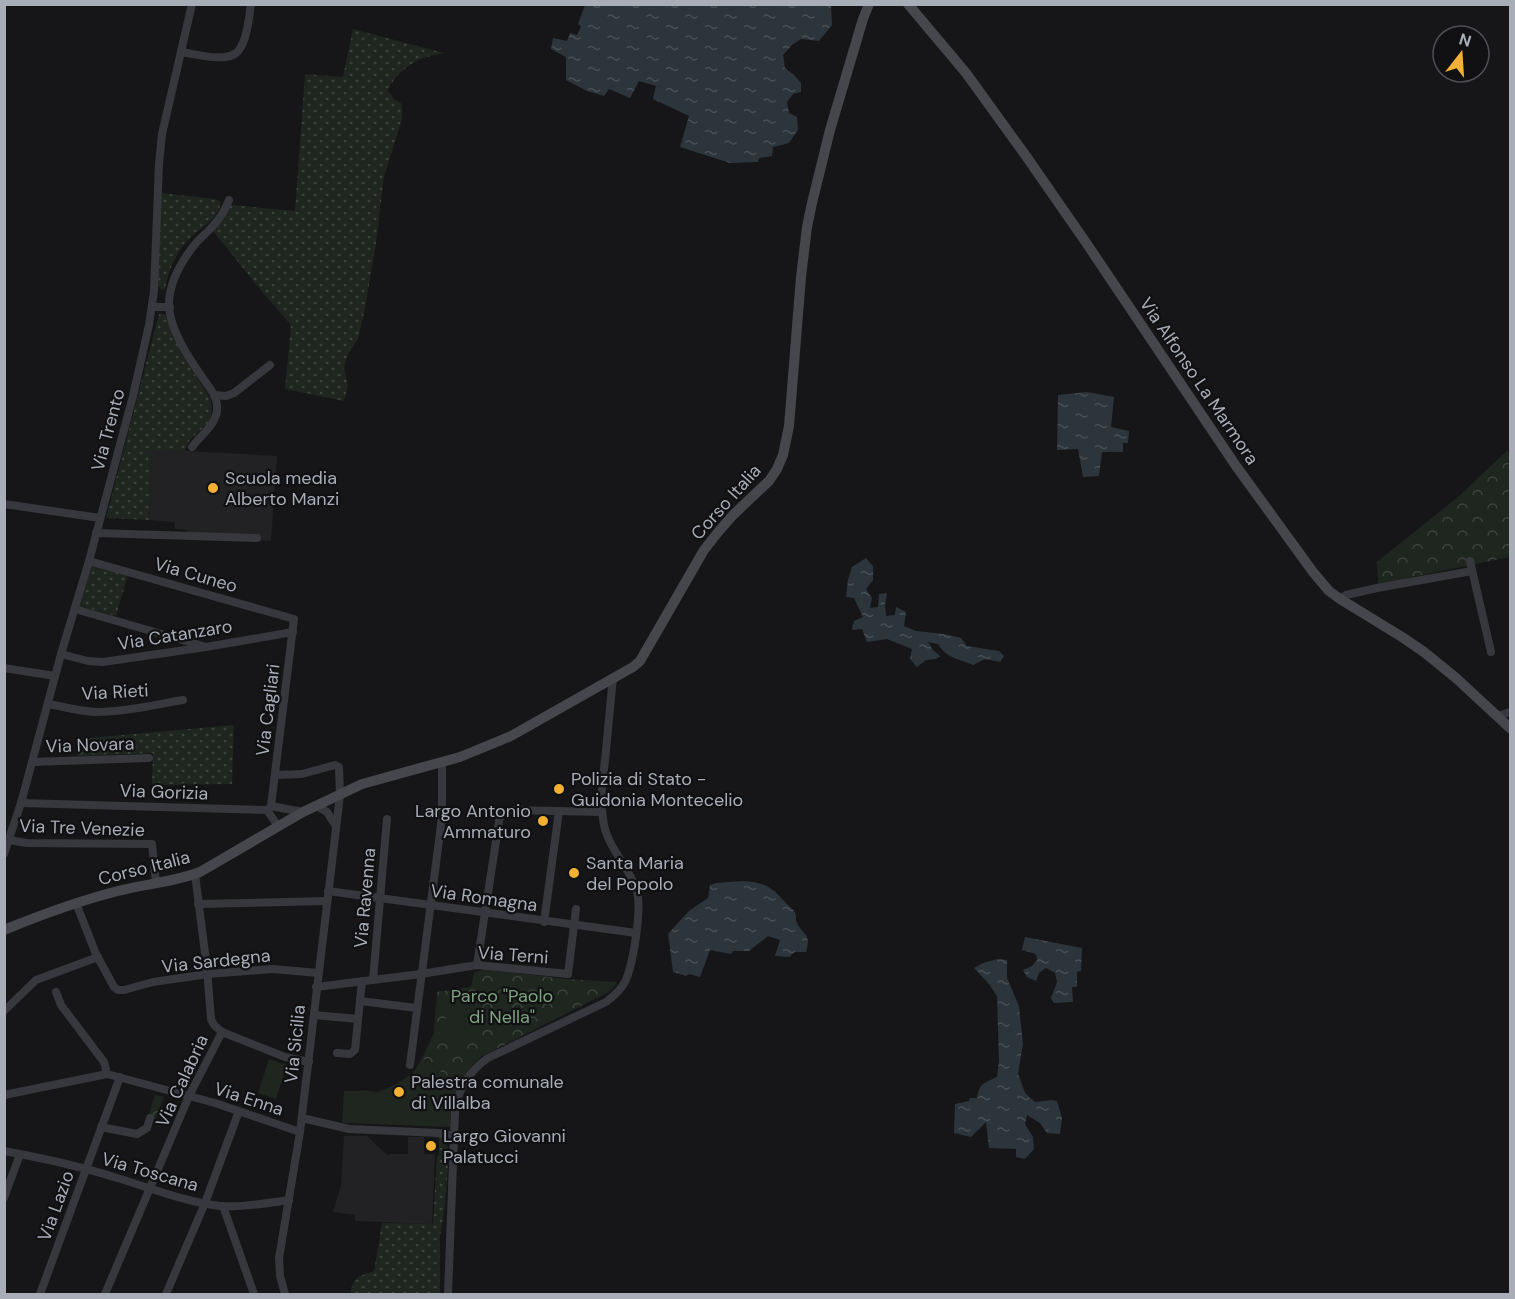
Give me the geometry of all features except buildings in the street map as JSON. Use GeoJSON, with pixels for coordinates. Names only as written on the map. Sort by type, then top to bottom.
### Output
{"type":"FeatureCollection","features":[{"type":"Feature","properties":{"kind":"street","name":"Via Trento"},"geometry":{"type":"LineString","coordinates":[[4,854],[49,704],[133,396],[152,307],[160,152],[165,115],[192,4]]}},
{"type":"Feature","properties":{"kind":"street"},"geometry":{"type":"LineString","coordinates":[[181,52],[224,58],[234,56],[242,44],[251,4]]}},
{"type":"Feature","properties":{"kind":"street","name":"Corso Italia"},"geometry":{"type":"LineString","coordinates":[[4,930],[76,903],[195,873],[303,812],[369,781],[480,750],[520,732],[642,659],[704,550],[733,515],[769,481],[782,460],[789,426],[801,276],[809,219],[830,130],[862,20],[869,4]]}},
{"type":"Feature","properties":{"kind":"street","name":"Via Alfonso La Marmora"},"geometry":{"type":"LineString","coordinates":[[908,4],[966,73],[1087,244],[1236,466],[1313,572],[1329,591],[1340,599],[1424,652],[1510,728]]}},
{"type":"Feature","properties":{"kind":"street"},"geometry":{"type":"LineString","coordinates":[[192,447],[211,425],[218,409],[214,395],[181,344],[173,323],[170,307],[171,293],[182,264],[195,244],[220,218],[229,200]]}},
{"type":"Feature","properties":{"kind":"street"},"geometry":{"type":"LineString","coordinates":[[152,307],[170,307]]}},
{"type":"Feature","properties":{"kind":"street"},"geometry":{"type":"LineString","coordinates":[[214,395],[226,396],[234,393],[270,365]]}},
{"type":"Feature","properties":{"kind":"street"},"geometry":{"type":"LineString","coordinates":[[4,504],[100,518]]}},
{"type":"Feature","properties":{"kind":"street"},"geometry":{"type":"LineString","coordinates":[[96,533],[257,538]]}},
{"type":"Feature","properties":{"kind":"street","name":"Via Cuneo"},"geometry":{"type":"LineString","coordinates":[[89,561],[294,618]]}},
{"type":"Feature","properties":{"kind":"street"},"geometry":{"type":"LineString","coordinates":[[1470,561],[1491,652]]}},
{"type":"Feature","properties":{"kind":"street"},"geometry":{"type":"LineString","coordinates":[[1340,599],[1346,595],[1377,588],[1472,572]]}},
{"type":"Feature","properties":{"kind":"street"},"geometry":{"type":"LineString","coordinates":[[75,609],[206,647]]}},
{"type":"Feature","properties":{"kind":"street","name":"Via Cagliari"},"geometry":{"type":"LineString","coordinates":[[269,808],[294,618]]}},
{"type":"Feature","properties":{"kind":"street","name":"Via Catanzaro"},"geometry":{"type":"LineString","coordinates":[[61,654],[96,662],[206,647],[292,632]]}},
{"type":"Feature","properties":{"kind":"street"},"geometry":{"type":"LineString","coordinates":[[4,668],[55,676]]}},
{"type":"Feature","properties":{"kind":"street"},"geometry":{"type":"LineString","coordinates":[[448,1294],[456,1108],[463,1084],[472,1072],[492,1056],[598,1007],[614,996],[628,974],[636,933],[638,892],[609,842],[604,829],[602,812],[613,678]]}},
{"type":"Feature","properties":{"kind":"street","name":"Via Rieti"},"geometry":{"type":"LineString","coordinates":[[49,704],[75,710],[104,711],[183,700]]}},
{"type":"Feature","properties":{"kind":"street"},"geometry":{"type":"LineString","coordinates":[[1498,716],[1510,712]]}},
{"type":"Feature","properties":{"kind":"street","name":"Via Novara"},"geometry":{"type":"LineString","coordinates":[[32,762],[149,758]]}},
{"type":"Feature","properties":{"kind":"street"},"geometry":{"type":"LineString","coordinates":[[410,1065],[442,817],[442,762]]}},
{"type":"Feature","properties":{"kind":"street","name":"Via Sicilia"},"geometry":{"type":"LineString","coordinates":[[275,775],[302,774],[336,765],[340,770],[340,795],[309,1062],[279,1258],[279,1273],[285,1294]]}},
{"type":"Feature","properties":{"kind":"street","name":"Via Gorizia"},"geometry":{"type":"LineString","coordinates":[[21,803],[269,808],[303,812]]}},
{"type":"Feature","properties":{"kind":"street"},"geometry":{"type":"LineString","coordinates":[[317,806],[327,812],[336,826]]}},
{"type":"Feature","properties":{"kind":"street"},"geometry":{"type":"LineString","coordinates":[[269,808],[278,826]]}},
{"type":"Feature","properties":{"kind":"street"},"geometry":{"type":"LineString","coordinates":[[477,965],[501,814],[508,810],[602,812]]}},
{"type":"Feature","properties":{"kind":"street"},"geometry":{"type":"LineString","coordinates":[[544,922],[559,811]]}},
{"type":"Feature","properties":{"kind":"street","name":"Via Ravenna"},"geometry":{"type":"LineString","coordinates":[[373,980],[387,819]]}},
{"type":"Feature","properties":{"kind":"street","name":"Via Tre Venezie"},"geometry":{"type":"LineString","coordinates":[[9,840],[27,843],[152,844],[156,883]]}},
{"type":"Feature","properties":{"kind":"street","name":"Via Calabria"},"geometry":{"type":"LineString","coordinates":[[105,1294],[189,1096],[222,1032],[214,1026],[212,1021],[195,873]]}},
{"type":"Feature","properties":{"kind":"street","name":"Via Romagna"},"geometry":{"type":"LineString","coordinates":[[328,891],[636,933]]}},
{"type":"Feature","properties":{"kind":"street"},"geometry":{"type":"LineString","coordinates":[[198,903],[327,901]]}},
{"type":"Feature","properties":{"kind":"street"},"geometry":{"type":"LineString","coordinates":[[4,1011],[38,979],[98,957],[76,903]]}},
{"type":"Feature","properties":{"kind":"street"},"geometry":{"type":"LineString","coordinates":[[574,926],[576,909]]}},
{"type":"Feature","properties":{"kind":"street","name":"Via Terni"},"geometry":{"type":"LineString","coordinates":[[316,987],[477,965],[568,974],[574,926]]}},
{"type":"Feature","properties":{"kind":"street","name":"Via Sardegna"},"geometry":{"type":"LineString","coordinates":[[98,957],[114,987],[118,990],[208,974],[273,969],[318,973]]}},
{"type":"Feature","properties":{"kind":"street"},"geometry":{"type":"LineString","coordinates":[[337,1053],[349,1054],[354,1051],[362,981]]}},
{"type":"Feature","properties":{"kind":"street"},"geometry":{"type":"LineString","coordinates":[[4,1095],[107,1074],[103,1060],[61,1005],[56,992]]}},
{"type":"Feature","properties":{"kind":"street"},"geometry":{"type":"LineString","coordinates":[[360,1001],[417,1008]]}},
{"type":"Feature","properties":{"kind":"street"},"geometry":{"type":"LineString","coordinates":[[314,1015],[358,1019]]}},
{"type":"Feature","properties":{"kind":"street"},"geometry":{"type":"LineString","coordinates":[[222,1032],[280,1056],[309,1062]]}},
{"type":"Feature","properties":{"kind":"street","name":"Via Enna"},"geometry":{"type":"LineString","coordinates":[[107,1074],[239,1111],[300,1132]]}},
{"type":"Feature","properties":{"kind":"street","name":"Via Lazio"},"geometry":{"type":"LineString","coordinates":[[40,1294],[120,1077]]}},
{"type":"Feature","properties":{"kind":"street"},"geometry":{"type":"LineString","coordinates":[[166,1294],[239,1111]]}},
{"type":"Feature","properties":{"kind":"street"},"geometry":{"type":"LineString","coordinates":[[101,1127],[137,1134],[147,1128],[150,1118]]}},
{"type":"Feature","properties":{"kind":"street"},"geometry":{"type":"LineString","coordinates":[[302,1118],[349,1129],[439,1133],[454,1136]]}},
{"type":"Feature","properties":{"kind":"street","name":"Via Toscana"},"geometry":{"type":"LineString","coordinates":[[4,1151],[86,1169],[204,1203],[223,1206],[289,1200]]}},
{"type":"Feature","properties":{"kind":"street"},"geometry":{"type":"LineString","coordinates":[[4,1198],[20,1154]]}},
{"type":"Feature","properties":{"kind":"street"},"geometry":{"type":"LineString","coordinates":[[223,1206],[254,1294]]}},
{"type":"Feature","properties":{"kind":"shaded area","name":"Scuola media Alberto Manzi"},"geometry":{"type":"Polygon","coordinates":[[[152,449],[277,456],[271,541],[187,538],[187,530],[175,529],[175,522],[149,520],[152,449]]]}},
{"type":"Feature","properties":{"kind":"shaded area"},"geometry":{"type":"Polygon","coordinates":[[[344,1136],[367,1136],[387,1155],[408,1154],[408,1137],[424,1137],[424,1154],[435,1154],[432,1224],[355,1221],[355,1215],[333,1212],[341,1185],[344,1136]]]}},
{"type":"Feature","properties":{"kind":"green space"},"geometry":{"type":"Polygon","coordinates":[[[353,29],[444,53],[413,63],[396,77],[388,90],[394,99],[402,104],[402,119],[384,177],[365,309],[358,339],[348,354],[344,368],[348,386],[344,401],[285,389],[291,325],[213,231],[231,205],[295,211],[305,74],[343,77],[353,29]]]}},
{"type":"Feature","properties":{"kind":"green space"},"geometry":{"type":"Polygon","coordinates":[[[161,193],[215,199],[221,202],[212,219],[187,241],[179,252],[170,270],[165,289],[161,290],[158,285],[161,193]]]}},
{"type":"Feature","properties":{"kind":"green space"},"geometry":{"type":"Polygon","coordinates":[[[159,314],[165,314],[181,353],[207,393],[211,402],[210,421],[189,441],[185,451],[152,450],[149,520],[106,518],[159,314]]]}},
{"type":"Feature","properties":{"kind":"green space"},"geometry":{"type":"Polygon","coordinates":[[[1508,450],[1510,458],[1510,557],[1378,585],[1377,562],[1458,497],[1508,450]]]}},
{"type":"Feature","properties":{"kind":"green space"},"geometry":{"type":"Polygon","coordinates":[[[92,565],[128,575],[116,616],[80,606],[92,565]]]}},
{"type":"Feature","properties":{"kind":"green space"},"geometry":{"type":"Polygon","coordinates":[[[234,725],[232,784],[152,785],[153,753],[77,756],[78,739],[234,725]]]}},
{"type":"Feature","properties":{"kind":"green space","name":"Parco \"Paolo di Nella\""},"geometry":{"type":"Polygon","coordinates":[[[484,969],[566,979],[617,982],[607,993],[482,1056],[469,1069],[459,1085],[422,1058],[434,1033],[437,992],[471,987],[474,973],[484,969]]]}},
{"type":"Feature","properties":{"kind":"green space"},"geometry":{"type":"Polygon","coordinates":[[[448,999],[467,1001],[462,1041],[443,1039],[448,999]]]}},
{"type":"Feature","properties":{"kind":"green space","name":"Palestra comunale di Villalba"},"geometry":{"type":"Polygon","coordinates":[[[422,1058],[459,1085],[452,1100],[450,1127],[342,1123],[344,1091],[377,1092],[395,1085],[413,1073],[422,1058]]]}},
{"type":"Feature","properties":{"kind":"green space"},"geometry":{"type":"Polygon","coordinates":[[[269,1059],[287,1065],[276,1099],[258,1093],[269,1059]]]}},
{"type":"Feature","properties":{"kind":"green space"},"geometry":{"type":"Polygon","coordinates":[[[155,1095],[164,1097],[155,1120],[148,1117],[155,1095]]]}},
{"type":"Feature","properties":{"kind":"green space"},"geometry":{"type":"Polygon","coordinates":[[[434,1135],[444,1140],[449,1150],[445,1207],[440,1236],[440,1294],[351,1294],[357,1278],[374,1271],[382,1223],[433,1224],[437,1156],[439,1155],[439,1138],[434,1135]]]}},
{"type":"Feature","properties":{"kind":"water"},"geometry":{"type":"Polygon","coordinates":[[[585,5],[831,5],[832,25],[819,41],[801,39],[783,55],[785,68],[801,83],[801,92],[793,94],[787,102],[789,113],[797,117],[798,130],[789,143],[773,147],[772,156],[759,158],[758,162],[730,163],[680,147],[689,116],[653,99],[656,86],[639,81],[630,98],[609,89],[604,96],[587,91],[566,80],[566,57],[551,49],[553,38],[567,41],[570,33],[577,35],[581,26],[578,24],[585,5]]]}},
{"type":"Feature","properties":{"kind":"water"},"geometry":{"type":"Polygon","coordinates":[[[1087,392],[1114,397],[1111,427],[1129,431],[1128,443],[1123,443],[1123,452],[1102,452],[1099,476],[1083,477],[1078,449],[1057,450],[1058,395],[1087,392]]]}},
{"type":"Feature","properties":{"kind":"water"},"geometry":{"type":"Polygon","coordinates":[[[866,558],[873,566],[873,580],[866,589],[872,598],[870,608],[878,607],[879,594],[887,593],[886,616],[895,615],[896,607],[906,612],[904,626],[916,631],[961,638],[967,646],[999,651],[1004,656],[1000,662],[985,659],[973,665],[949,655],[938,644],[928,642],[940,656],[926,660],[917,667],[910,659],[912,649],[887,639],[867,642],[862,629],[852,630],[854,621],[863,617],[854,598],[846,597],[852,567],[866,558]]]}},
{"type":"Feature","properties":{"kind":"water"},"geometry":{"type":"Polygon","coordinates":[[[742,881],[767,886],[793,909],[799,927],[807,937],[806,952],[795,952],[790,957],[775,956],[780,940],[768,936],[749,951],[733,951],[731,954],[710,950],[700,977],[673,972],[668,934],[689,911],[708,898],[710,885],[742,881]]]}},
{"type":"Feature","properties":{"kind":"water"},"geometry":{"type":"Polygon","coordinates":[[[1025,937],[1082,948],[1081,971],[1077,972],[1077,987],[1072,987],[1073,1002],[1054,1003],[1051,998],[1057,982],[1055,973],[1046,968],[1039,973],[1036,981],[1027,977],[1023,970],[1032,966],[1037,960],[1036,954],[1022,950],[1025,937]]]}},
{"type":"Feature","properties":{"kind":"water"},"geometry":{"type":"Polygon","coordinates":[[[998,959],[1007,960],[1007,978],[1019,1006],[1023,1044],[1018,1073],[1025,1093],[1035,1102],[1057,1101],[1062,1118],[1060,1134],[1047,1133],[1040,1123],[1027,1115],[1025,1124],[1033,1137],[1034,1149],[1025,1159],[1016,1157],[1016,1149],[989,1148],[986,1122],[971,1137],[954,1133],[955,1104],[969,1101],[970,1098],[977,1098],[983,1084],[997,1077],[999,1061],[997,996],[974,968],[998,959]]]}},
{"type":"Feature","properties":{"kind":"place","name":"Scuola media Alberto Manzi"},"geometry":{"type":"Point","coordinates":[213,488]}},
{"type":"Feature","properties":{"kind":"place","name":"Polizia di Stato - Guidonia Montecelio"},"geometry":{"type":"Point","coordinates":[559,789]}},
{"type":"Feature","properties":{"kind":"place","name":"Largo Antonio Ammaturo"},"geometry":{"type":"Point","coordinates":[543,821]}},
{"type":"Feature","properties":{"kind":"place","name":"Santa Maria del Popolo"},"geometry":{"type":"Point","coordinates":[574,873]}},
{"type":"Feature","properties":{"kind":"place","name":"Palestra comunale di Villalba"},"geometry":{"type":"Point","coordinates":[399,1092]}},
{"type":"Feature","properties":{"kind":"place","name":"Largo Giovanni Palatucci"},"geometry":{"type":"Point","coordinates":[431,1146]}}]}
